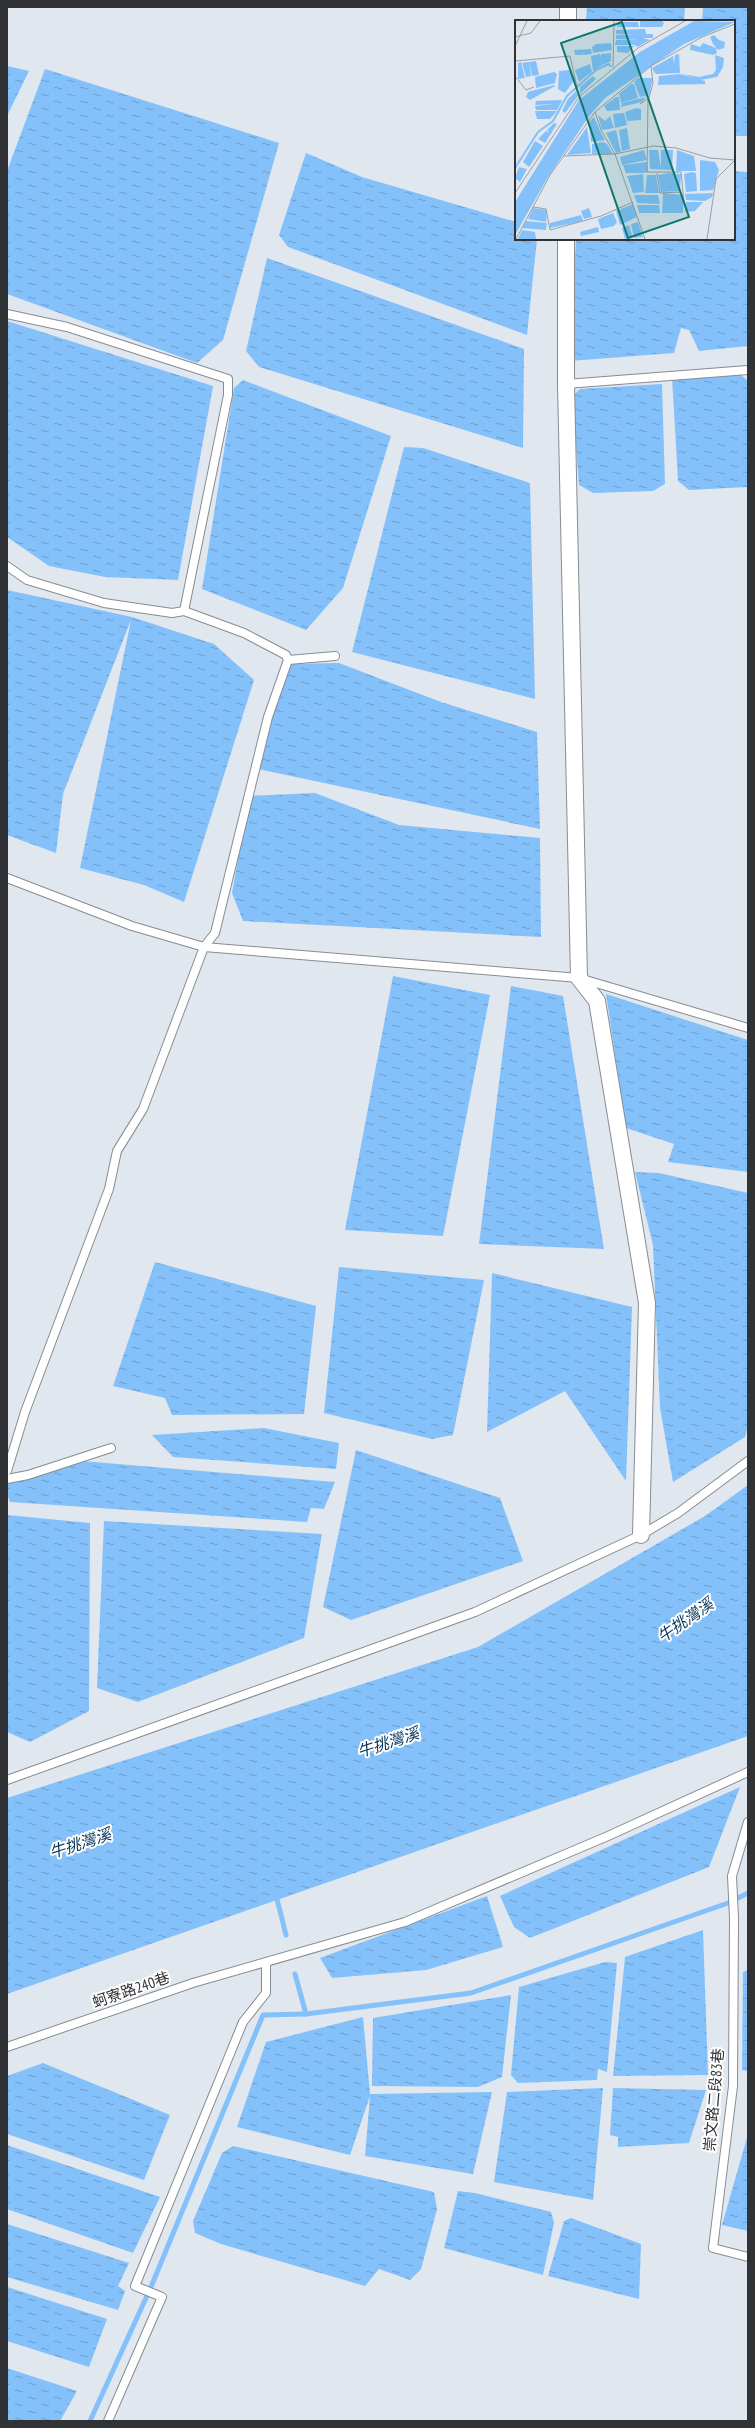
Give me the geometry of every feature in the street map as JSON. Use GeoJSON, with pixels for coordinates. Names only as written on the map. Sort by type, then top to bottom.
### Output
{"type":"FeatureCollection","features":[{"type":"Feature","properties":{"kind":"street"},"geometry":{"type":"LineString","coordinates":[[568,7],[568,20]]}},
{"type":"Feature","properties":{"kind":"street"},"geometry":{"type":"LineString","coordinates":[[566,240],[566,384],[579,978],[597,1001],[647,1303],[641,1535]]}},
{"type":"Feature","properties":{"kind":"lane"},"geometry":{"type":"LineString","coordinates":[[7,314],[67,328],[228,379],[228,395],[184,611]]}},
{"type":"Feature","properties":{"kind":"lane"},"geometry":{"type":"LineString","coordinates":[[566,384],[748,370]]}},
{"type":"Feature","properties":{"kind":"lane"},"geometry":{"type":"LineString","coordinates":[[7,566],[27,580],[104,604],[172,613],[184,611],[244,632],[286,655],[288,660],[268,717],[215,933],[204,947],[143,1109],[117,1151],[109,1189],[25,1412],[7,1471]]}},
{"type":"Feature","properties":{"kind":"lane"},"geometry":{"type":"LineString","coordinates":[[288,660],[335,656]]}},
{"type":"Feature","properties":{"kind":"lane"},"geometry":{"type":"LineString","coordinates":[[7,878],[132,926],[204,947],[579,978],[748,1028]]}},
{"type":"Feature","properties":{"kind":"lane"},"geometry":{"type":"LineString","coordinates":[[7,1478],[28,1475],[111,1448]]}},
{"type":"Feature","properties":{"kind":"lane"},"geometry":{"type":"LineString","coordinates":[[7,1780],[474,1612],[641,1535],[678,1513],[748,1461]]}},
{"type":"Feature","properties":{"kind":"lane","name":"蚵寮路240巷"},"geometry":{"type":"LineString","coordinates":[[7,2047],[193,1983],[406,1922],[608,1836],[748,1772]]}},
{"type":"Feature","properties":{"kind":"lane","name":"崇文路二段83巷"},"geometry":{"type":"LineString","coordinates":[[748,1822],[732,1876],[734,1918],[733,2086],[713,2248],[748,2257]]}},
{"type":"Feature","properties":{"kind":"lane"},"geometry":{"type":"LineString","coordinates":[[108,2421],[162,2297],[135,2286],[243,2022],[266,1993],[266,1962]]}},
{"type":"Feature","properties":{"kind":"water"},"geometry":{"type":"Polygon","coordinates":[[[587,7],[685,7],[684,20],[586,20],[587,7]]]}},
{"type":"Feature","properties":{"kind":"water"},"geometry":{"type":"Polygon","coordinates":[[[703,7],[748,7],[748,136],[735,136],[735,20],[702,20],[703,7]]]}},
{"type":"Feature","properties":{"kind":"water"},"geometry":{"type":"Polygon","coordinates":[[[7,66],[29,71],[7,116],[7,66]]]}},
{"type":"Feature","properties":{"kind":"water"},"geometry":{"type":"Polygon","coordinates":[[[45,69],[279,143],[223,340],[197,363],[7,294],[7,171],[45,69]]]}},
{"type":"Feature","properties":{"kind":"water"},"geometry":{"type":"Polygon","coordinates":[[[306,153],[362,177],[515,222],[515,240],[537,240],[527,335],[288,247],[279,235],[306,153]]]}},
{"type":"Feature","properties":{"kind":"water"},"geometry":{"type":"Polygon","coordinates":[[[735,171],[748,172],[748,346],[699,351],[689,330],[681,328],[674,353],[570,361],[576,240],[735,240],[735,171]]]}},
{"type":"Feature","properties":{"kind":"water"},"geometry":{"type":"Polygon","coordinates":[[[267,258],[524,349],[523,448],[259,367],[246,351],[267,258]]]}},
{"type":"Feature","properties":{"kind":"water"},"geometry":{"type":"Polygon","coordinates":[[[7,321],[213,386],[178,580],[105,577],[49,566],[7,537],[7,321]]]}},
{"type":"Feature","properties":{"kind":"water"},"geometry":{"type":"Polygon","coordinates":[[[741,375],[748,381],[748,487],[689,490],[678,481],[672,377],[741,375]]]}},
{"type":"Feature","properties":{"kind":"water"},"geometry":{"type":"Polygon","coordinates":[[[243,380],[391,436],[343,588],[306,630],[202,589],[234,388],[243,380]]]}},
{"type":"Feature","properties":{"kind":"water"},"geometry":{"type":"Polygon","coordinates":[[[662,384],[665,484],[653,491],[593,493],[579,485],[572,396],[580,389],[662,384]]]}},
{"type":"Feature","properties":{"kind":"water"},"geometry":{"type":"Polygon","coordinates":[[[404,447],[423,448],[530,483],[535,699],[352,652],[404,447]]]}},
{"type":"Feature","properties":{"kind":"water"},"geometry":{"type":"Polygon","coordinates":[[[7,590],[132,617],[214,644],[254,680],[184,902],[144,885],[80,868],[131,620],[63,794],[56,853],[7,835],[7,590]]]}},
{"type":"Feature","properties":{"kind":"water"},"geometry":{"type":"Polygon","coordinates":[[[339,663],[441,702],[537,732],[540,829],[258,769],[284,664],[339,663]]]}},
{"type":"Feature","properties":{"kind":"water"},"geometry":{"type":"Polygon","coordinates":[[[315,793],[399,825],[540,838],[541,937],[243,921],[232,893],[249,796],[315,793]]]}},
{"type":"Feature","properties":{"kind":"water"},"geometry":{"type":"Polygon","coordinates":[[[393,976],[490,995],[443,1236],[345,1230],[393,976]]]}},
{"type":"Feature","properties":{"kind":"water"},"geometry":{"type":"Polygon","coordinates":[[[511,986],[563,996],[604,1249],[479,1244],[511,986]]]}},
{"type":"Feature","properties":{"kind":"water"},"geometry":{"type":"Polygon","coordinates":[[[606,994],[748,1040],[748,1172],[668,1162],[674,1144],[626,1128],[606,994]]]}},
{"type":"Feature","properties":{"kind":"water"},"geometry":{"type":"Polygon","coordinates":[[[635,1172],[659,1173],[748,1193],[748,1426],[745,1437],[673,1482],[660,1408],[653,1245],[635,1172]]]}},
{"type":"Feature","properties":{"kind":"water"},"geometry":{"type":"Polygon","coordinates":[[[155,1262],[316,1306],[304,1414],[172,1415],[165,1398],[113,1386],[155,1262]]]}},
{"type":"Feature","properties":{"kind":"water"},"geometry":{"type":"Polygon","coordinates":[[[339,1267],[484,1280],[453,1435],[432,1439],[324,1413],[339,1267]]]}},
{"type":"Feature","properties":{"kind":"water"},"geometry":{"type":"Polygon","coordinates":[[[492,1273],[632,1307],[626,1481],[565,1391],[487,1432],[492,1273]]]}},
{"type":"Feature","properties":{"kind":"water"},"geometry":{"type":"Polygon","coordinates":[[[264,1428],[339,1443],[336,1469],[173,1457],[152,1435],[264,1428]]]}},
{"type":"Feature","properties":{"kind":"water"},"geometry":{"type":"Polygon","coordinates":[[[356,1450],[500,1498],[523,1561],[351,1620],[323,1607],[356,1450]]]}},
{"type":"Feature","properties":{"kind":"water"},"geometry":{"type":"Polygon","coordinates":[[[82,1461],[335,1482],[324,1509],[311,1508],[307,1522],[10,1502],[7,1494],[7,1484],[82,1461]]]}},
{"type":"Feature","properties":{"kind":"water","name":"牛挑灣溪"},"geometry":{"type":"Polygon","coordinates":[[[748,1485],[748,1736],[7,1994],[7,1798],[478,1647],[705,1516],[748,1485]]]}},
{"type":"Feature","properties":{"kind":"water"},"geometry":{"type":"Polygon","coordinates":[[[7,1515],[90,1523],[89,1711],[30,1742],[7,1732],[7,1515]]]}},
{"type":"Feature","properties":{"kind":"water"},"geometry":{"type":"Polygon","coordinates":[[[104,1521],[322,1534],[304,1638],[138,1702],[97,1688],[104,1521]]]}},
{"type":"Feature","properties":{"kind":"water"},"geometry":{"type":"Polygon","coordinates":[[[740,1787],[709,1867],[530,1938],[514,1927],[500,1896],[740,1787]]]}},
{"type":"Feature","properties":{"kind":"water"},"geometry":{"type":"Polygon","coordinates":[[[487,1896],[503,1947],[426,1970],[332,1978],[320,1958],[487,1896]]]}},
{"type":"Feature","properties":{"kind":"water"},"geometry":{"type":"Polygon","coordinates":[[[703,1930],[708,2075],[613,2076],[625,1957],[703,1930]]]}},
{"type":"Feature","properties":{"kind":"water"},"geometry":{"type":"Polygon","coordinates":[[[605,1962],[617,1963],[607,2072],[598,2069],[597,2080],[518,2083],[511,2075],[519,1987],[605,1962]]]}},
{"type":"Feature","properties":{"kind":"water"},"geometry":{"type":"Polygon","coordinates":[[[748,1970],[748,2071],[742,2070],[743,1972],[748,1970]]]}},
{"type":"Feature","properties":{"kind":"water"},"geometry":{"type":"Polygon","coordinates":[[[511,1995],[502,2077],[478,2087],[372,2086],[373,2018],[511,1995]]]}},
{"type":"Feature","properties":{"kind":"water"},"geometry":{"type":"Polygon","coordinates":[[[363,2017],[370,2094],[492,2092],[473,2174],[365,2156],[370,2096],[350,2155],[237,2127],[266,2042],[363,2017]]]}},
{"type":"Feature","properties":{"kind":"water"},"geometry":{"type":"Polygon","coordinates":[[[43,2063],[170,2115],[144,2180],[7,2134],[7,2076],[43,2063]]]}},
{"type":"Feature","properties":{"kind":"water"},"geometry":{"type":"Polygon","coordinates":[[[603,2088],[593,2200],[494,2182],[507,2092],[603,2088]]]}},
{"type":"Feature","properties":{"kind":"water"},"geometry":{"type":"Polygon","coordinates":[[[613,2088],[706,2090],[689,2143],[618,2147],[618,2137],[610,2135],[613,2088]]]}},
{"type":"Feature","properties":{"kind":"water"},"geometry":{"type":"Polygon","coordinates":[[[748,2134],[748,2231],[722,2225],[748,2134]]]}},
{"type":"Feature","properties":{"kind":"water"},"geometry":{"type":"Polygon","coordinates":[[[7,2145],[160,2197],[133,2253],[7,2209],[7,2145]]]}},
{"type":"Feature","properties":{"kind":"water"},"geometry":{"type":"Polygon","coordinates":[[[233,2146],[434,2192],[437,2209],[421,2269],[410,2280],[379,2269],[365,2286],[221,2244],[195,2233],[193,2221],[222,2153],[233,2146]]]}},
{"type":"Feature","properties":{"kind":"water"},"geometry":{"type":"Polygon","coordinates":[[[458,2191],[475,2193],[551,2212],[554,2223],[543,2275],[444,2248],[458,2191]]]}},
{"type":"Feature","properties":{"kind":"water"},"geometry":{"type":"Polygon","coordinates":[[[571,2218],[641,2244],[639,2299],[548,2276],[564,2221],[571,2218]]]}},
{"type":"Feature","properties":{"kind":"water"},"geometry":{"type":"Polygon","coordinates":[[[7,2224],[129,2263],[118,2286],[125,2291],[118,2310],[7,2277],[7,2224]]]}},
{"type":"Feature","properties":{"kind":"water"},"geometry":{"type":"Polygon","coordinates":[[[7,2287],[107,2319],[89,2367],[7,2341],[7,2287]]]}},
{"type":"Feature","properties":{"kind":"water"},"geometry":{"type":"Polygon","coordinates":[[[7,2368],[77,2391],[60,2421],[7,2421],[7,2368]]]}},
{"type":"Feature","properties":{"kind":"waterway"},"geometry":{"type":"LineString","coordinates":[[295,1974],[306,2014],[471,1993],[728,1903],[748,1893]]}},
{"type":"Feature","properties":{"kind":"waterway"},"geometry":{"type":"LineString","coordinates":[[276,1895],[286,1935]]}},
{"type":"Feature","properties":{"kind":"waterway"},"geometry":{"type":"LineString","coordinates":[[90,2421],[151,2287],[263,2015],[306,2014]]}}]}
